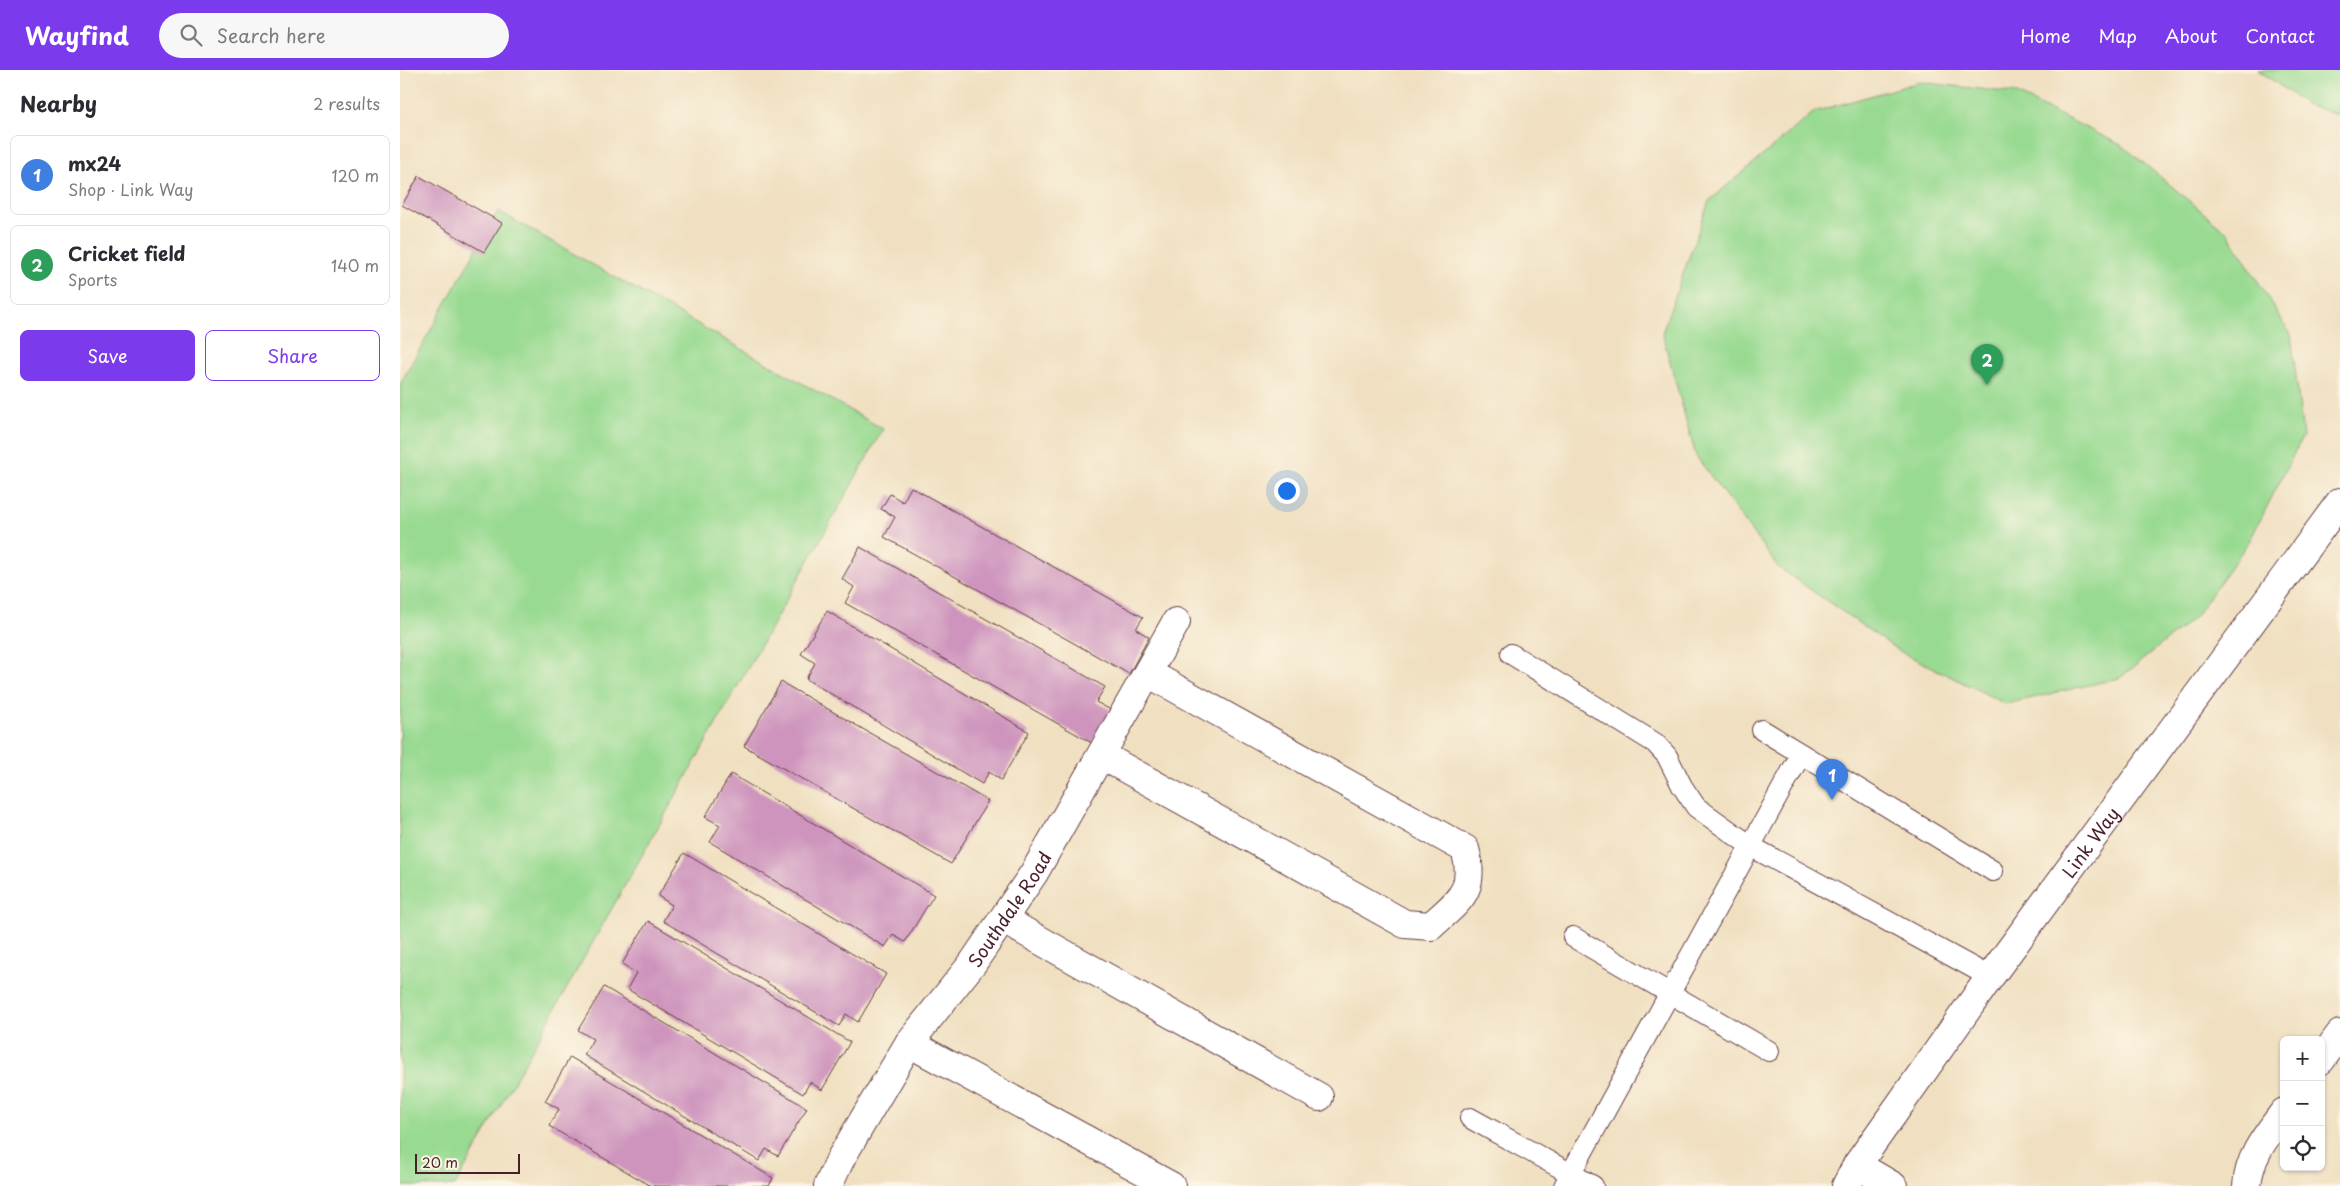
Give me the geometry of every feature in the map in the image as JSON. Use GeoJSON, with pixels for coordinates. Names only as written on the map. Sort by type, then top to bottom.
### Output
{"type":"FeatureCollection","features":[{"type":"Feature","properties":{"kind":"street","name":"Link Way"},"geometry":{"type":"LineString","coordinates":[[1852,1176],[1990,977],[2340,502]]}},
{"type":"Feature","properties":{"kind":"street","name":"Southdale Road"},"geometry":{"type":"LineString","coordinates":[[828,1186],[841,1158],[909,1043],[972,964],[1004,920],[1034,873],[1103,756],[1176,622]]}},
{"type":"Feature","properties":{"kind":"street"},"geometry":{"type":"LineString","coordinates":[[1103,756],[1405,924],[1431,926],[1467,889],[1470,867],[1465,849],[1148,673]]}},
{"type":"Feature","properties":{"kind":"street"},"geometry":{"type":"LineString","coordinates":[[1004,920],[1320,1097]]}},
{"type":"Feature","properties":{"kind":"street"},"geometry":{"type":"LineString","coordinates":[[2325,1055],[2340,1034]]}},
{"type":"Feature","properties":{"kind":"street"},"geometry":{"type":"LineString","coordinates":[[909,1043],[1171,1186]]}},
{"type":"Feature","properties":{"kind":"street"},"geometry":{"type":"LineString","coordinates":[[2247,1186],[2252,1161],[2258,1148],[2280,1118]]}},
{"type":"Feature","properties":{"kind":"street"},"geometry":{"type":"LineString","coordinates":[[1852,1176],[1893,1186]]}},
{"type":"Feature","properties":{"kind":"lane"},"geometry":{"type":"LineString","coordinates":[[1511,654],[1655,743],[1667,756],[1682,786],[1696,807],[1752,847],[1990,977]]}},
{"type":"Feature","properties":{"kind":"lane"},"geometry":{"type":"LineString","coordinates":[[1762,730],[1993,870]]}},
{"type":"Feature","properties":{"kind":"lane"},"geometry":{"type":"LineString","coordinates":[[1568,1180],[1752,847],[1801,754]]}},
{"type":"Feature","properties":{"kind":"lane"},"geometry":{"type":"LineString","coordinates":[[1573,937],[1769,1051]]}},
{"type":"Feature","properties":{"kind":"lane"},"geometry":{"type":"LineString","coordinates":[[1470,1118],[1568,1180],[1593,1186]]}},
{"type":"Feature","properties":{"kind":"green space"},"geometry":{"type":"Polygon","coordinates":[[[2258,70],[2340,70],[2340,116],[2306,104],[2258,70]]]}},
{"type":"Feature","properties":{"kind":"green space"},"geometry":{"type":"Polygon","coordinates":[[[1919,82],[2015,93],[2123,146],[2228,233],[2291,335],[2303,436],[2250,540],[2195,617],[2120,678],[2006,704],[1899,651],[1778,567],[1696,456],[1662,333],[1709,201],[1814,112],[1919,82]]]}},
{"type":"Feature","properties":{"kind":"green space"},"geometry":{"type":"Polygon","coordinates":[[[498,211],[883,429],[455,1186],[400,1186],[400,384],[498,211]]]}},
{"type":"Feature","properties":{"kind":"building"},"geometry":{"type":"Polygon","coordinates":[[[419,176],[502,223],[484,252],[402,205],[419,176]]]}},
{"type":"Feature","properties":{"kind":"building"},"geometry":{"type":"Polygon","coordinates":[[[911,487],[1143,617],[1136,629],[1149,637],[1129,674],[884,537],[895,517],[881,509],[890,494],[903,502],[911,487]]]}},
{"type":"Feature","properties":{"kind":"building"},"geometry":{"type":"Polygon","coordinates":[[[860,547],[1105,687],[1096,702],[1111,710],[1092,743],[845,603],[854,587],[842,579],[860,547]]]}},
{"type":"Feature","properties":{"kind":"building"},"geometry":{"type":"Polygon","coordinates":[[[827,611],[1029,732],[1001,780],[989,772],[982,784],[806,679],[815,663],[801,654],[827,611]]]}},
{"type":"Feature","properties":{"kind":"building"},"geometry":{"type":"Polygon","coordinates":[[[781,682],[988,801],[951,864],[744,746],[781,682]]]}},
{"type":"Feature","properties":{"kind":"building"},"geometry":{"type":"Polygon","coordinates":[[[731,774],[934,895],[905,942],[893,935],[885,947],[710,842],[720,825],[705,817],[731,774]]]}},
{"type":"Feature","properties":{"kind":"building"},"geometry":{"type":"Polygon","coordinates":[[[684,853],[886,974],[858,1022],[846,1014],[839,1026],[663,921],[672,905],[658,896],[684,853]]]}},
{"type":"Feature","properties":{"kind":"building"},"geometry":{"type":"Polygon","coordinates":[[[648,921],[850,1042],[822,1090],[810,1082],[803,1094],[627,989],[636,973],[622,964],[648,921]]]}},
{"type":"Feature","properties":{"kind":"building"},"geometry":{"type":"Polygon","coordinates":[[[604,987],[807,1108],[778,1156],[766,1149],[759,1161],[584,1055],[593,1039],[578,1030],[604,987]]]}},
{"type":"Feature","properties":{"kind":"building"},"geometry":{"type":"Polygon","coordinates":[[[570,1057],[773,1178],[769,1186],[651,1186],[549,1126],[559,1109],[545,1101],[570,1057]]]}},
{"type":"Feature","properties":{"kind":"place","name":"Cricket field"},"geometry":{"type":"Point","coordinates":[1987,385]}},
{"type":"Feature","properties":{"kind":"place","name":"mx24"},"geometry":{"type":"Point","coordinates":[1832,800]}}]}
